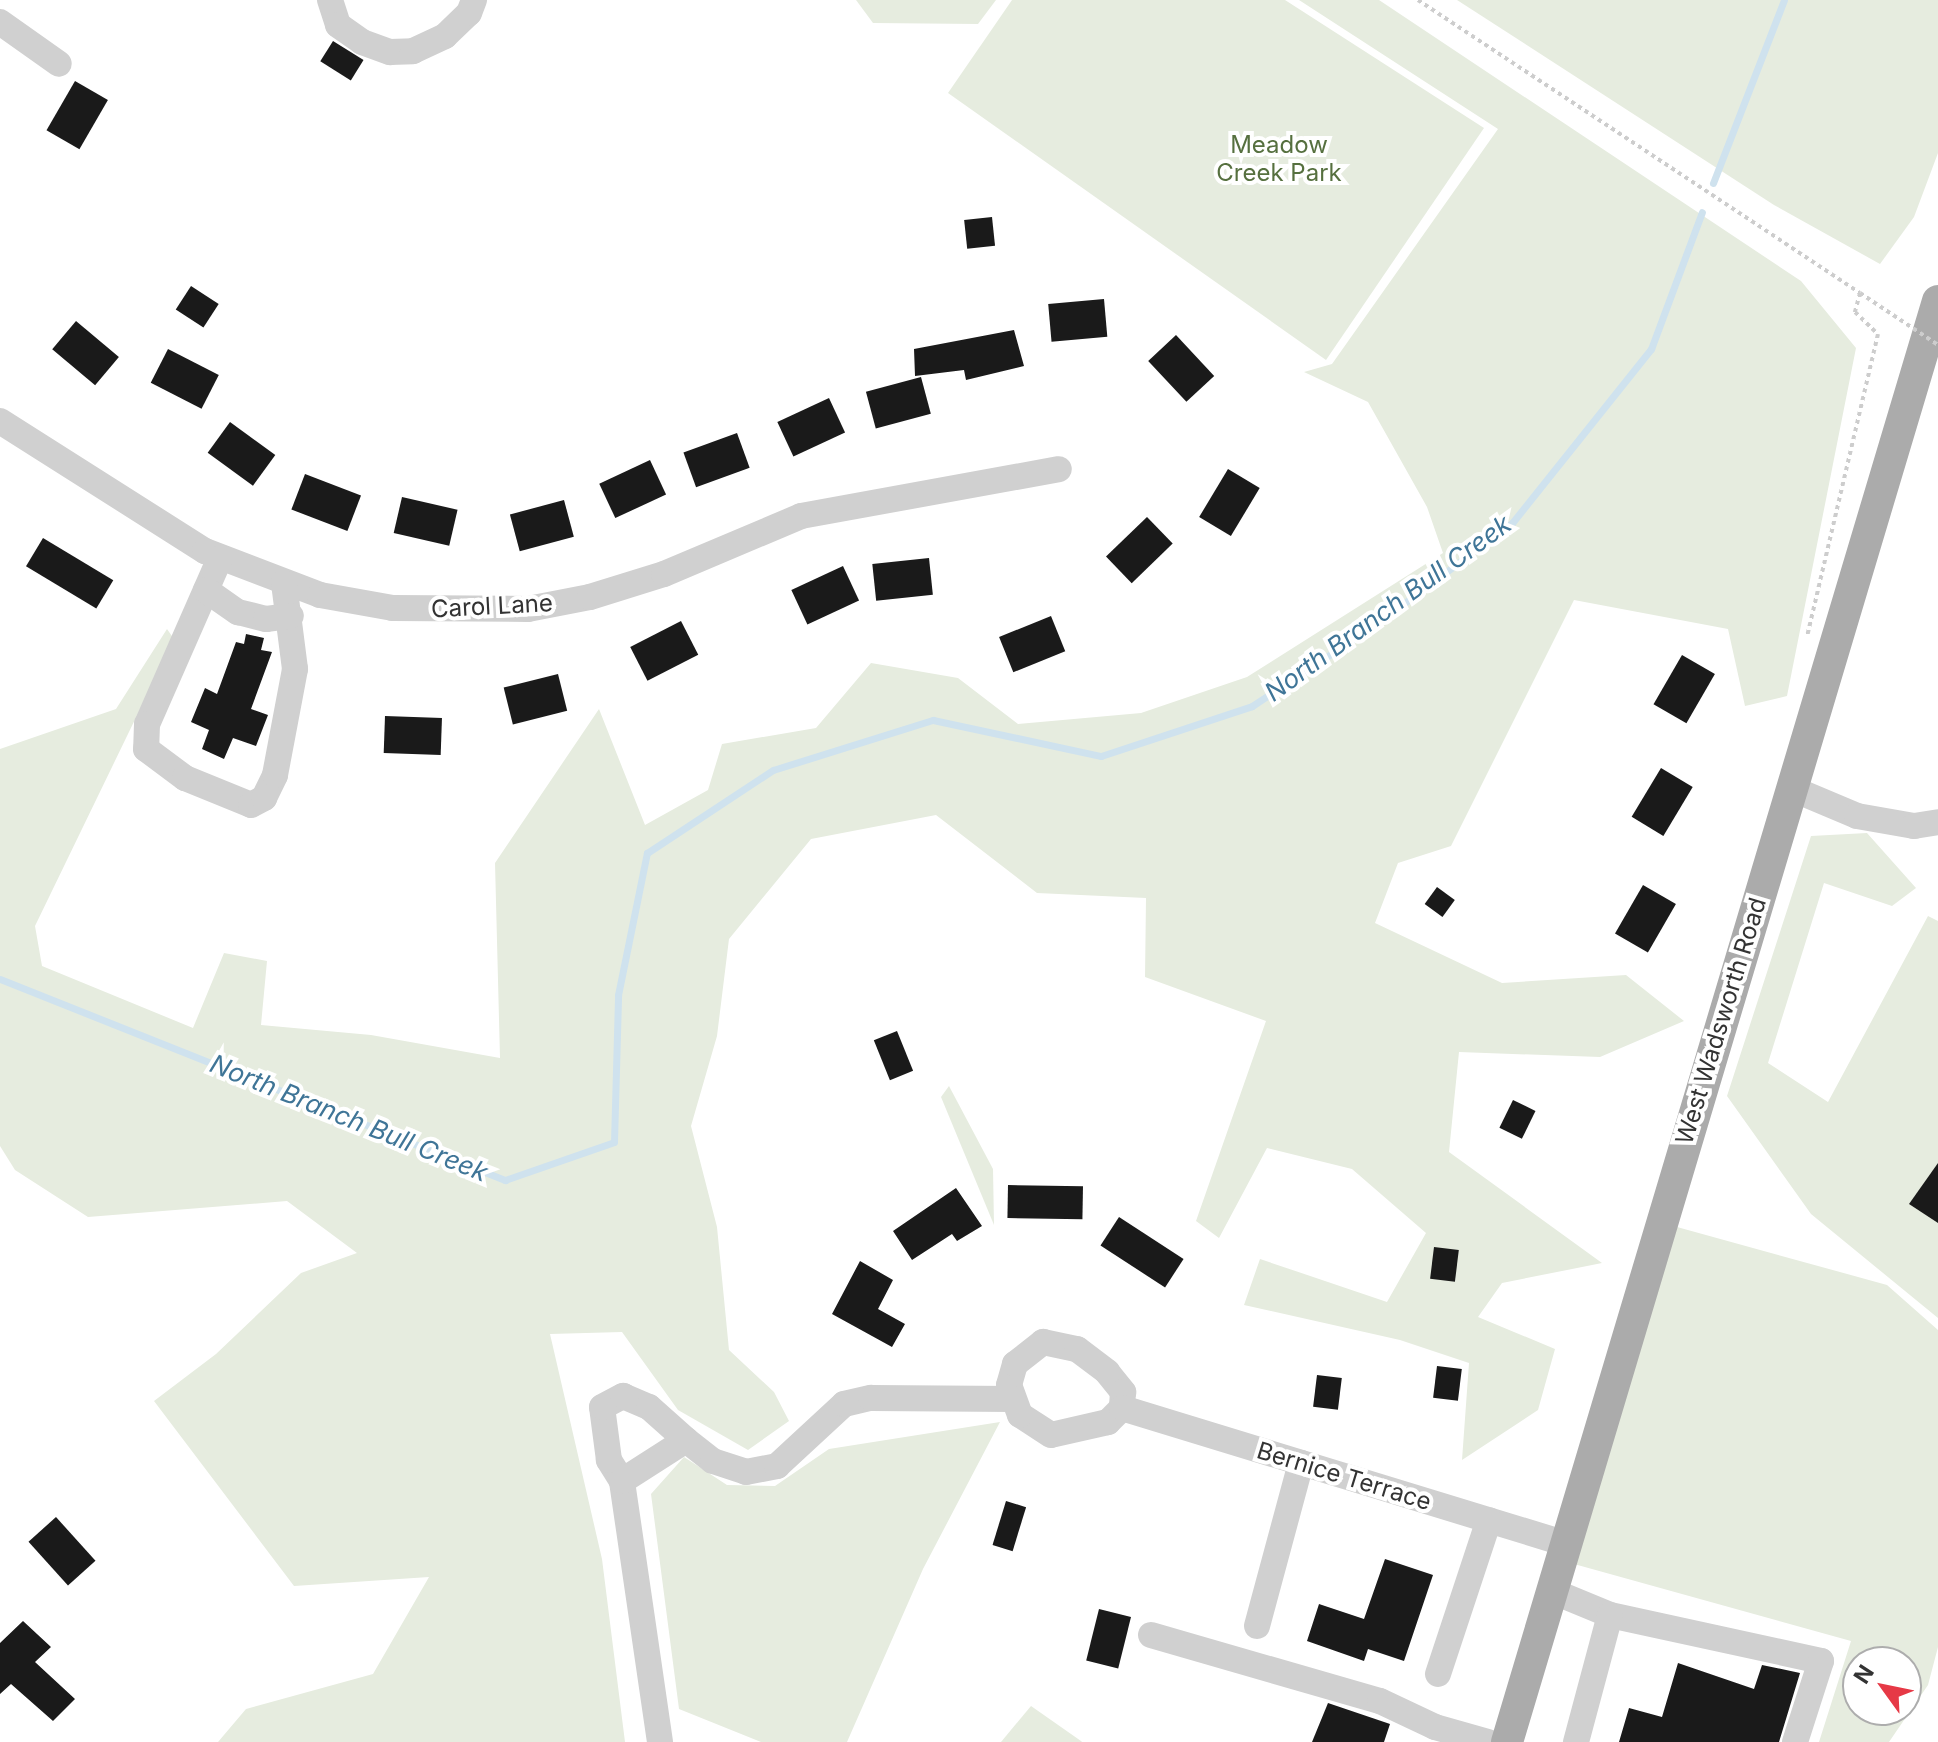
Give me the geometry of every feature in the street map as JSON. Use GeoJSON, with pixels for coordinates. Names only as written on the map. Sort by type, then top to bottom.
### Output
{"type":"FeatureCollection","features":[{"type":"Feature","properties":{"kind":"main road","name":"West Wadsworth Road"},"geometry":{"type":"LineString","coordinates":[[1507,1742],[1938,301]]}},
{"type":"Feature","properties":{"kind":"street"},"geometry":{"type":"LineString","coordinates":[[330,0],[338,25],[362,42],[390,52],[413,51],[445,36],[469,13],[474,0]]}},
{"type":"Feature","properties":{"kind":"street"},"geometry":{"type":"LineString","coordinates":[[0,22],[59,64]]}},
{"type":"Feature","properties":{"kind":"street","name":"Carol Lane"},"geometry":{"type":"LineString","coordinates":[[0,421],[139,514],[220,558],[284,583],[393,608],[528,609],[590,597],[664,574],[801,516],[1059,469]]}},
{"type":"Feature","properties":{"kind":"street"},"geometry":{"type":"LineString","coordinates":[[220,558],[147,724],[146,749],[185,778],[251,805],[264,798],[275,775],[295,669],[291,616],[284,583]]}},
{"type":"Feature","properties":{"kind":"street"},"geometry":{"type":"LineString","coordinates":[[206,590],[238,612],[266,619],[291,616]]}},
{"type":"Feature","properties":{"kind":"street"},"geometry":{"type":"LineString","coordinates":[[1793,789],[1857,816],[1914,826],[1938,822]]}},
{"type":"Feature","properties":{"kind":"street"},"geometry":{"type":"LineString","coordinates":[[1059,1342],[1077,1349],[1107,1372],[1123,1392],[1122,1408],[1108,1422],[1088,1430],[1051,1435],[1027,1422],[1013,1399],[1009,1385],[1015,1364],[1028,1350],[1059,1342]]}},
{"type":"Feature","properties":{"kind":"street"},"geometry":{"type":"LineString","coordinates":[[660,1742],[622,1481],[609,1460],[602,1407],[623,1396],[649,1407],[713,1461],[746,1472],[777,1466],[807,1444],[844,1404],[871,1398],[1013,1399]]}},
{"type":"Feature","properties":{"kind":"street","name":"Bernice Terrace"},"geometry":{"type":"LineString","coordinates":[[1122,1408],[1567,1544]]}},
{"type":"Feature","properties":{"kind":"street"},"geometry":{"type":"LineString","coordinates":[[622,1481],[686,1440]]}},
{"type":"Feature","properties":{"kind":"street"},"geometry":{"type":"LineString","coordinates":[[1257,1626],[1301,1463]]}},
{"type":"Feature","properties":{"kind":"street"},"geometry":{"type":"LineString","coordinates":[[1438,1674],[1489,1520]]}},
{"type":"Feature","properties":{"kind":"street"},"geometry":{"type":"LineString","coordinates":[[1552,1591],[1610,1615],[1821,1661],[1795,1742]]}},
{"type":"Feature","properties":{"kind":"street"},"geometry":{"type":"LineString","coordinates":[[1576,1742],[1610,1615]]}},
{"type":"Feature","properties":{"kind":"street"},"geometry":{"type":"LineString","coordinates":[[1151,1635],[1380,1701],[1432,1734],[1488,1742]]}},
{"type":"Feature","properties":{"kind":"path"},"geometry":{"type":"LineString","coordinates":[[1418,0],[1938,345]]}},
{"type":"Feature","properties":{"kind":"path"},"geometry":{"type":"LineString","coordinates":[[1806,644],[1878,334],[1855,312],[1860,293]]}},
{"type":"Feature","properties":{"kind":"green space"},"geometry":{"type":"Polygon","coordinates":[[[856,0],[996,0],[978,24],[873,23],[856,0]]]}},
{"type":"Feature","properties":{"kind":"green space","name":"Meadow Creek Park"},"geometry":{"type":"Polygon","coordinates":[[[1012,0],[1285,0],[1484,128],[1326,360],[948,93],[1012,0]]]}},
{"type":"Feature","properties":{"kind":"green space"},"geometry":{"type":"Polygon","coordinates":[[[1299,0],[1379,0],[1801,281],[1856,348],[1787,696],[1745,706],[1728,629],[1574,600],[1451,846],[1398,863],[1375,923],[1502,983],[1626,975],[1684,1021],[1600,1057],[1459,1052],[1449,1152],[1602,1263],[1502,1283],[1478,1317],[1555,1349],[1538,1410],[1462,1460],[1469,1363],[1400,1340],[1244,1305],[1260,1259],[1387,1302],[1426,1233],[1352,1169],[1267,1148],[1219,1238],[1196,1221],[1266,1021],[1145,977],[1146,898],[1037,893],[936,815],[811,839],[729,939],[717,1036],[691,1126],[717,1227],[729,1350],[774,1392],[789,1421],[748,1450],[678,1410],[622,1332],[550,1334],[602,1559],[625,1742],[218,1742],[246,1709],[373,1674],[429,1577],[294,1586],[154,1401],[216,1354],[301,1273],[357,1253],[287,1201],[88,1217],[15,1170],[0,1146],[0,749],[116,709],[167,629],[174,639],[35,926],[42,966],[193,1028],[224,953],[267,961],[261,1025],[371,1035],[500,1058],[495,863],[599,709],[645,825],[708,790],[722,744],[816,728],[871,663],[958,678],[1018,724],[1141,713],[1247,677],[1443,553],[1427,507],[1368,402],[1304,372],[1332,364],[1498,129],[1299,0]]]}},
{"type":"Feature","properties":{"kind":"green space"},"geometry":{"type":"Polygon","coordinates":[[[1457,0],[1938,0],[1938,153],[1914,217],[1880,264],[1774,205],[1457,0]]]}},
{"type":"Feature","properties":{"kind":"green space"},"geometry":{"type":"Polygon","coordinates":[[[1867,833],[1916,888],[1892,906],[1824,883],[1768,1063],[1828,1102],[1928,916],[1938,921],[1938,1318],[1811,1214],[1727,1096],[1811,836],[1867,833]]]}},
{"type":"Feature","properties":{"kind":"green space"},"geometry":{"type":"Polygon","coordinates":[[[949,1086],[993,1169],[994,1225],[941,1097],[949,1086]]]}},
{"type":"Feature","properties":{"kind":"green space"},"geometry":{"type":"Polygon","coordinates":[[[1677,1227],[1887,1285],[1938,1330],[1938,1647],[1928,1685],[1922,1694],[1922,1646],[1849,1646],[1851,1641],[1574,1564],[1677,1227]]]}},
{"type":"Feature","properties":{"kind":"green space"},"geometry":{"type":"Polygon","coordinates":[[[1000,1422],[923,1569],[847,1742],[761,1742],[679,1709],[651,1494],[684,1457],[727,1485],[775,1486],[829,1449],[1000,1422]]]}},
{"type":"Feature","properties":{"kind":"green space"},"geometry":{"type":"Polygon","coordinates":[[[1842,1669],[1842,1726],[1900,1726],[1889,1742],[1819,1742],[1842,1669]]]}},
{"type":"Feature","properties":{"kind":"green space"},"geometry":{"type":"Polygon","coordinates":[[[1031,1706],[1081,1741],[1082,1742],[1001,1742],[1031,1706]]]}},
{"type":"Feature","properties":{"kind":"building"},"geometry":{"type":"Polygon","coordinates":[[[333,41],[364,60],[351,80],[320,61],[333,41]]]}},
{"type":"Feature","properties":{"kind":"building"},"geometry":{"type":"Polygon","coordinates":[[[75,81],[108,100],[79,149],[47,130],[75,81]]]}},
{"type":"Feature","properties":{"kind":"building"},"geometry":{"type":"Polygon","coordinates":[[[992,217],[995,246],[967,249],[964,220],[992,217]]]}},
{"type":"Feature","properties":{"kind":"building"},"geometry":{"type":"Polygon","coordinates":[[[191,286],[219,304],[203,327],[176,309],[191,286]]]}},
{"type":"Feature","properties":{"kind":"building"},"geometry":{"type":"Polygon","coordinates":[[[1104,299],[1107,337],[1052,342],[1048,304],[1104,299]]]}},
{"type":"Feature","properties":{"kind":"building"},"geometry":{"type":"Polygon","coordinates":[[[76,321],[119,357],[95,385],[52,349],[76,321]]]}},
{"type":"Feature","properties":{"kind":"building"},"geometry":{"type":"Polygon","coordinates":[[[1014,330],[1024,366],[966,380],[964,370],[915,376],[914,349],[1014,330]]]}},
{"type":"Feature","properties":{"kind":"building"},"geometry":{"type":"Polygon","coordinates":[[[1176,335],[1214,376],[1186,402],[1148,361],[1176,335]]]}},
{"type":"Feature","properties":{"kind":"building"},"geometry":{"type":"Polygon","coordinates":[[[168,349],[219,375],[202,409],[151,383],[168,349]]]}},
{"type":"Feature","properties":{"kind":"building"},"geometry":{"type":"Polygon","coordinates":[[[921,377],[931,414],[876,428],[866,392],[921,377]]]}},
{"type":"Feature","properties":{"kind":"building"},"geometry":{"type":"Polygon","coordinates":[[[829,398],[845,432],[793,457],[777,422],[829,398]]]}},
{"type":"Feature","properties":{"kind":"building"},"geometry":{"type":"Polygon","coordinates":[[[230,422],[275,455],[253,486],[208,453],[230,422]]]}},
{"type":"Feature","properties":{"kind":"building"},"geometry":{"type":"Polygon","coordinates":[[[737,433],[750,468],[696,487],[683,452],[737,433]]]}},
{"type":"Feature","properties":{"kind":"building"},"geometry":{"type":"Polygon","coordinates":[[[650,460],[666,494],[615,518],[599,484],[650,460]]]}},
{"type":"Feature","properties":{"kind":"building"},"geometry":{"type":"Polygon","coordinates":[[[1228,469],[1260,488],[1231,536],[1199,517],[1228,469]]]}},
{"type":"Feature","properties":{"kind":"building"},"geometry":{"type":"Polygon","coordinates":[[[305,474],[361,496],[347,531],[291,509],[305,474]]]}},
{"type":"Feature","properties":{"kind":"building"},"geometry":{"type":"Polygon","coordinates":[[[402,497],[458,510],[449,546],[394,533],[402,497]]]}},
{"type":"Feature","properties":{"kind":"building"},"geometry":{"type":"Polygon","coordinates":[[[564,500],[574,537],[520,551],[510,514],[564,500]]]}},
{"type":"Feature","properties":{"kind":"building"},"geometry":{"type":"Polygon","coordinates":[[[1147,517],[1173,544],[1132,583],[1106,557],[1147,517]]]}},
{"type":"Feature","properties":{"kind":"building"},"geometry":{"type":"Polygon","coordinates":[[[43,538],[113,580],[96,609],[26,566],[43,538]]]}},
{"type":"Feature","properties":{"kind":"building"},"geometry":{"type":"Polygon","coordinates":[[[929,558],[933,595],[876,601],[872,564],[929,558]]]}},
{"type":"Feature","properties":{"kind":"building"},"geometry":{"type":"Polygon","coordinates":[[[843,566],[859,600],[807,625],[791,590],[843,566]]]}},
{"type":"Feature","properties":{"kind":"building"},"geometry":{"type":"Polygon","coordinates":[[[1051,616],[1065,651],[1013,672],[999,637],[1051,616]]]}},
{"type":"Feature","properties":{"kind":"building"},"geometry":{"type":"Polygon","coordinates":[[[681,621],[698,655],[647,681],[630,647],[681,621]]]}},
{"type":"Feature","properties":{"kind":"building"},"geometry":{"type":"Polygon","coordinates":[[[246,634],[264,638],[261,650],[272,652],[251,709],[268,715],[256,746],[233,738],[224,759],[202,749],[209,730],[191,722],[205,688],[217,694],[236,642],[244,644],[246,634]]]}},
{"type":"Feature","properties":{"kind":"building"},"geometry":{"type":"Polygon","coordinates":[[[1682,655],[1715,674],[1686,723],[1654,704],[1682,655]]]}},
{"type":"Feature","properties":{"kind":"building"},"geometry":{"type":"Polygon","coordinates":[[[558,674],[567,711],[513,724],[504,688],[558,674]]]}},
{"type":"Feature","properties":{"kind":"building"},"geometry":{"type":"Polygon","coordinates":[[[385,716],[442,718],[441,755],[384,753],[385,716]]]}},
{"type":"Feature","properties":{"kind":"building"},"geometry":{"type":"Polygon","coordinates":[[[1661,768],[1693,787],[1663,836],[1632,817],[1661,768]]]}},
{"type":"Feature","properties":{"kind":"building"},"geometry":{"type":"Polygon","coordinates":[[[1643,885],[1676,904],[1648,952],[1615,933],[1643,885]]]}},
{"type":"Feature","properties":{"kind":"building"},"geometry":{"type":"Polygon","coordinates":[[[1437,887],[1455,900],[1442,917],[1425,904],[1437,887]]]}},
{"type":"Feature","properties":{"kind":"building"},"geometry":{"type":"Polygon","coordinates":[[[897,1031],[913,1071],[890,1080],[874,1040],[897,1031]]]}},
{"type":"Feature","properties":{"kind":"building"},"geometry":{"type":"Polygon","coordinates":[[[1513,1100],[1535,1111],[1522,1139],[1499,1128],[1513,1100]]]}},
{"type":"Feature","properties":{"kind":"building"},"geometry":{"type":"Polygon","coordinates":[[[1938,1163],[1938,1223],[1909,1204],[1938,1163]]]}},
{"type":"Feature","properties":{"kind":"building"},"geometry":{"type":"Polygon","coordinates":[[[1008,1185],[1083,1186],[1082,1219],[1007,1218],[1008,1185]]]}},
{"type":"Feature","properties":{"kind":"building"},"geometry":{"type":"Polygon","coordinates":[[[956,1188],[982,1226],[957,1241],[952,1234],[912,1260],[893,1231],[956,1188]]]}},
{"type":"Feature","properties":{"kind":"building"},"geometry":{"type":"Polygon","coordinates":[[[1119,1217],[1184,1259],[1165,1287],[1100,1246],[1119,1217]]]}},
{"type":"Feature","properties":{"kind":"building"},"geometry":{"type":"Polygon","coordinates":[[[1434,1247],[1459,1250],[1455,1282],[1430,1279],[1434,1247]]]}},
{"type":"Feature","properties":{"kind":"building"},"geometry":{"type":"Polygon","coordinates":[[[860,1261],[893,1280],[878,1309],[905,1324],[892,1347],[832,1314],[860,1261]]]}},
{"type":"Feature","properties":{"kind":"building"},"geometry":{"type":"Polygon","coordinates":[[[1437,1366],[1462,1369],[1458,1401],[1433,1398],[1437,1366]]]}},
{"type":"Feature","properties":{"kind":"building"},"geometry":{"type":"Polygon","coordinates":[[[1317,1375],[1342,1378],[1338,1410],[1313,1407],[1317,1375]]]}},
{"type":"Feature","properties":{"kind":"building"},"geometry":{"type":"Polygon","coordinates":[[[1006,1501],[1026,1507],[1013,1551],[993,1545],[1006,1501]]]}},
{"type":"Feature","properties":{"kind":"building"},"geometry":{"type":"Polygon","coordinates":[[[56,1517],[95,1561],[68,1586],[29,1542],[56,1517]]]}},
{"type":"Feature","properties":{"kind":"building"},"geometry":{"type":"Polygon","coordinates":[[[1385,1559],[1433,1575],[1404,1661],[1368,1649],[1364,1661],[1307,1641],[1319,1604],[1364,1619],[1385,1559]]]}},
{"type":"Feature","properties":{"kind":"building"},"geometry":{"type":"Polygon","coordinates":[[[1099,1609],[1131,1617],[1118,1668],[1086,1660],[1099,1609]]]}},
{"type":"Feature","properties":{"kind":"building"},"geometry":{"type":"Polygon","coordinates":[[[23,1621],[51,1647],[35,1662],[75,1699],[53,1721],[11,1684],[0,1694],[0,1643],[23,1621]]]}},
{"type":"Feature","properties":{"kind":"building"},"geometry":{"type":"Polygon","coordinates":[[[1678,1663],[1754,1689],[1762,1665],[1800,1673],[1779,1742],[1619,1742],[1629,1708],[1662,1717],[1678,1663]]]}},
{"type":"Feature","properties":{"kind":"building"},"geometry":{"type":"Polygon","coordinates":[[[1328,1703],[1390,1724],[1384,1742],[1312,1742],[1328,1703]]]}},
{"type":"Feature","properties":{"kind":"waterway","name":"North Branch Bull Creek"},"geometry":{"type":"LineString","coordinates":[[1713,183],[1784,0]]}},
{"type":"Feature","properties":{"kind":"waterway","name":"North Branch Bull Creek"},"geometry":{"type":"LineString","coordinates":[[0,979],[505,1180],[614,1142],[618,995],[647,853],[773,770],[933,720],[1101,756],[1252,706],[1375,625],[1512,523],[1651,349],[1702,212]]}}]}
